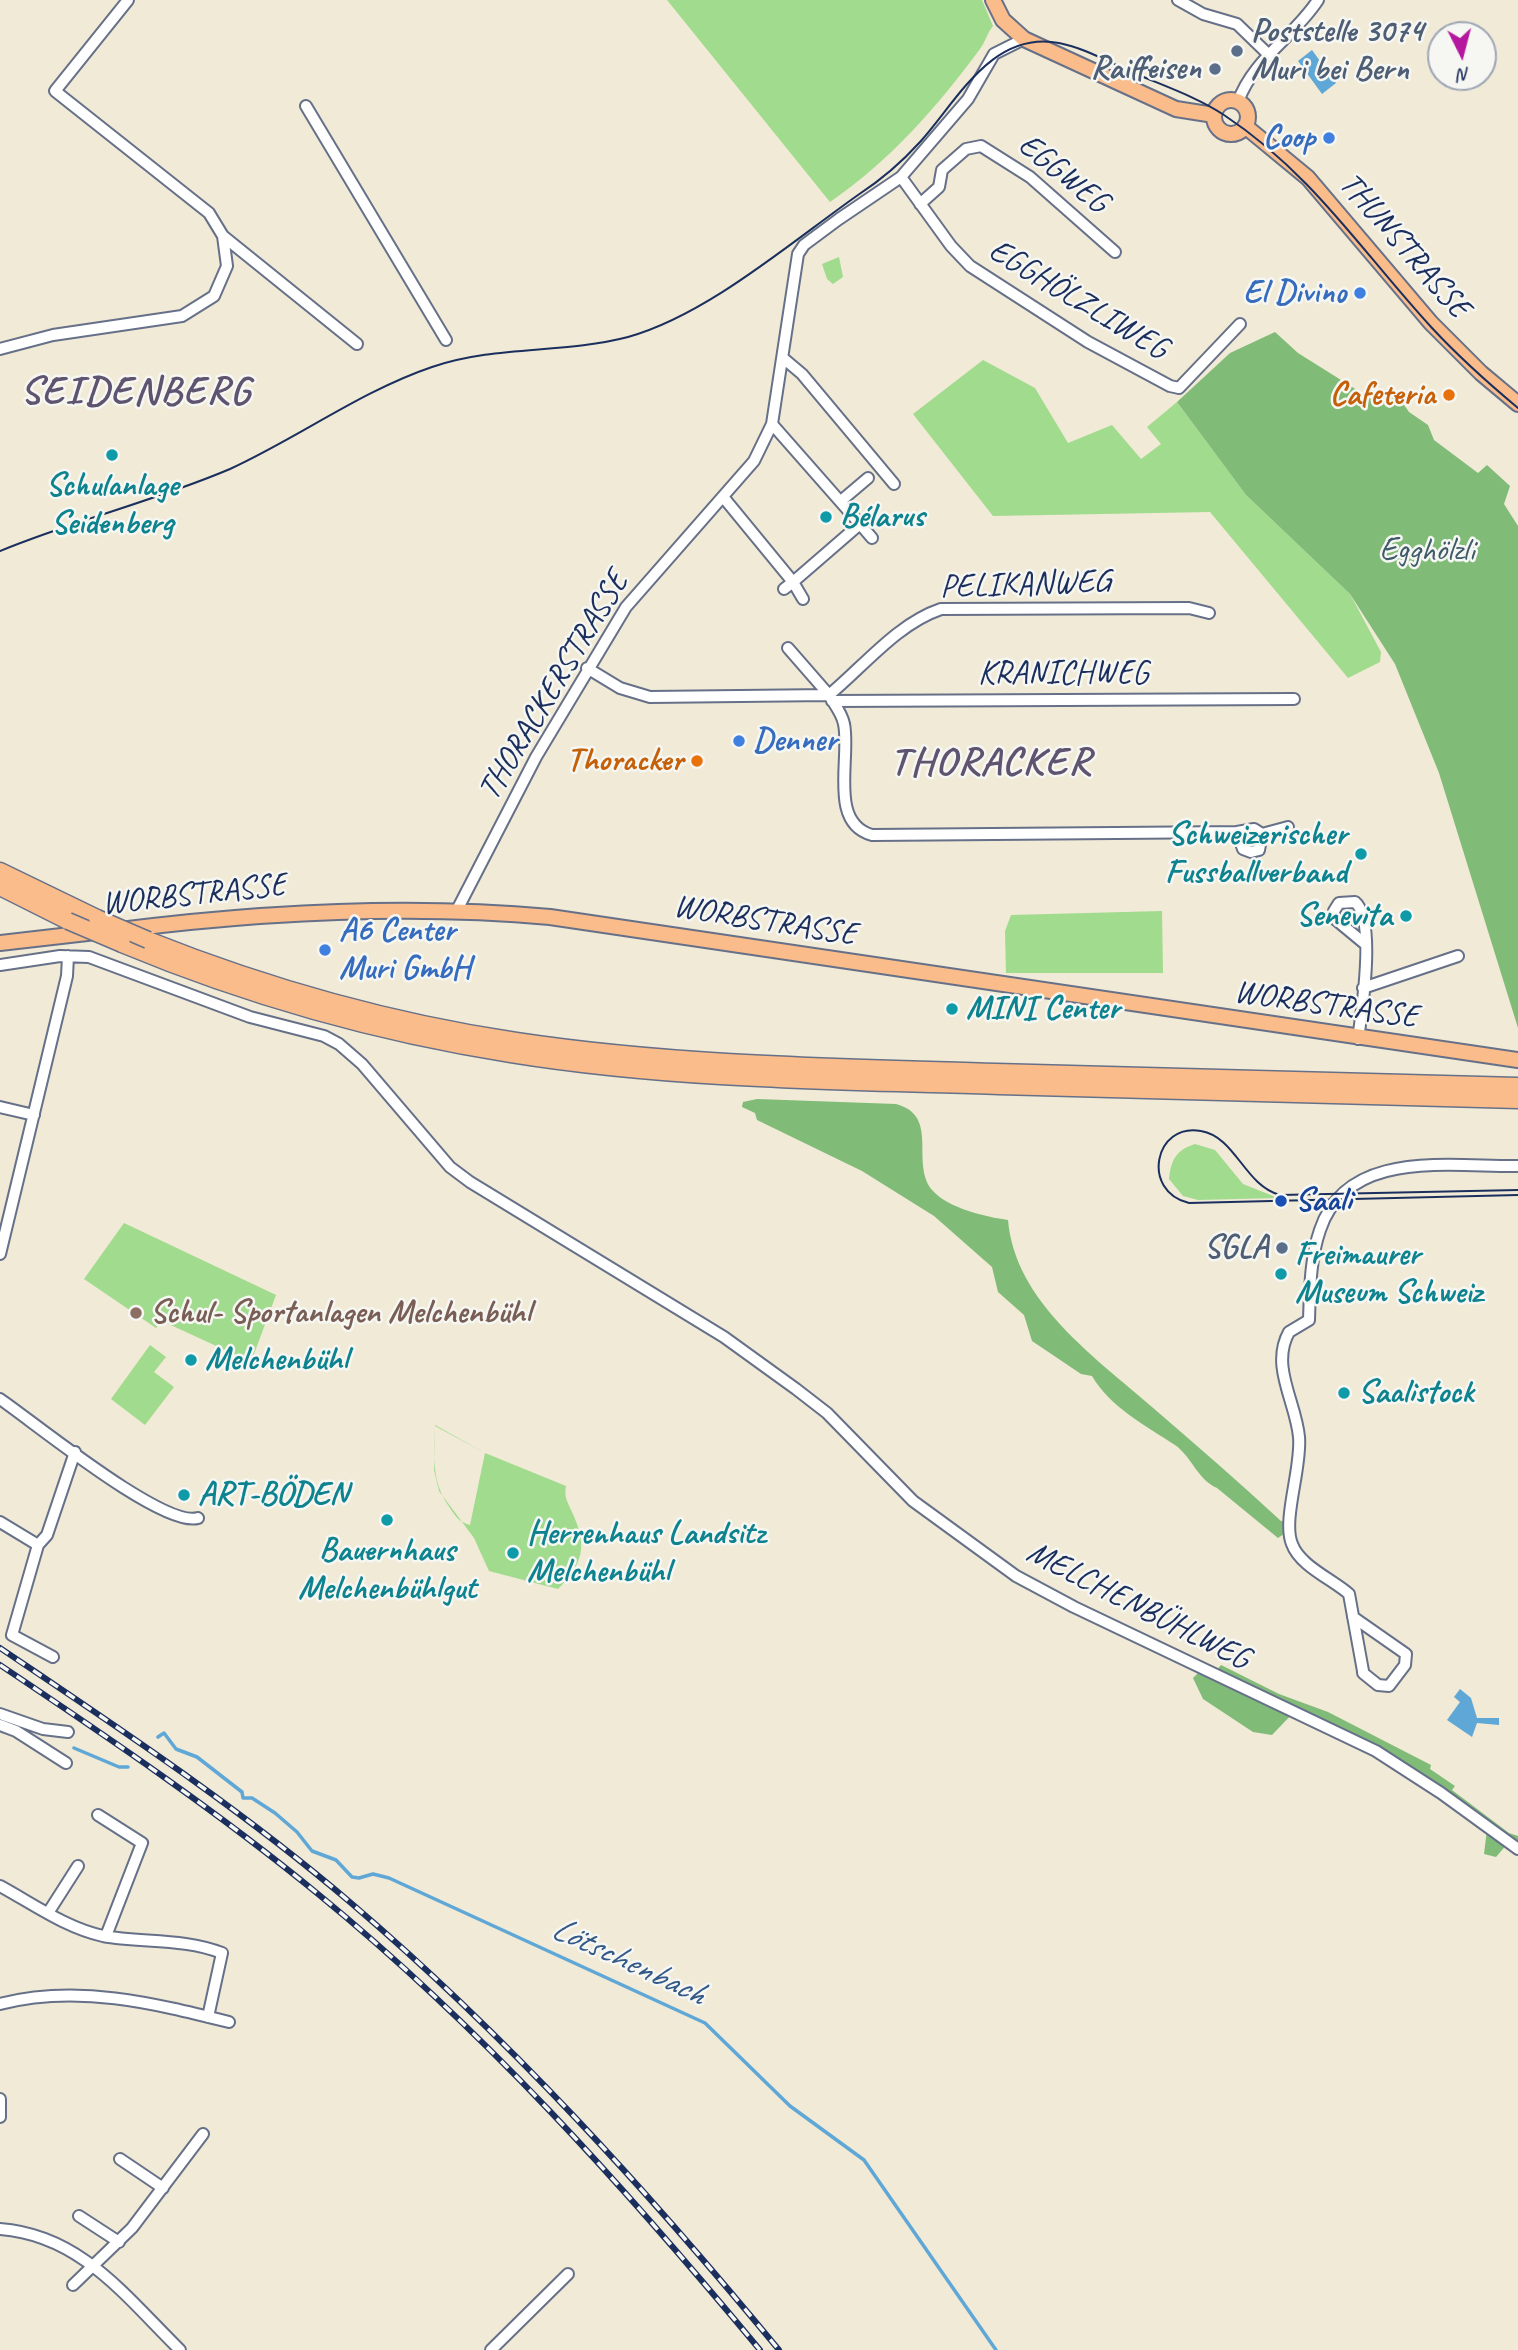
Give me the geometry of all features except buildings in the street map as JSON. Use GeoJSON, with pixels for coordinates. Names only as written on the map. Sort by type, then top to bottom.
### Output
{"type":"FeatureCollection","features":[{"type":"Feature","properties":{"kind":"highway"},"geometry":{"type":"LineString","coordinates":[[0,872],[148,940],[253,978],[369,1012],[496,1038],[605,1052],[842,1067],[1518,1086]]}},
{"type":"Feature","properties":{"kind":"highway"},"geometry":{"type":"LineString","coordinates":[[0,887],[122,944],[240,989],[366,1026],[474,1048],[593,1065],[817,1080],[1518,1100]]}},
{"type":"Feature","properties":{"kind":"main road"},"geometry":{"type":"LineString","coordinates":[[993,0],[1003,20],[1024,39],[1176,109],[1214,116]]}},
{"type":"Feature","properties":{"kind":"main road"},"geometry":{"type":"LineString","coordinates":[[1225,101],[1238,102],[1247,111],[1245,126],[1237,133],[1228,134],[1216,126],[1214,116],[1217,107],[1225,101]]}},
{"type":"Feature","properties":{"kind":"main road","name":"THUNSTRASSE"},"geometry":{"type":"LineString","coordinates":[[1245,126],[1308,178],[1431,323],[1518,404]]}},
{"type":"Feature","properties":{"kind":"main road","name":"WORBSTRASSE"},"geometry":{"type":"LineString","coordinates":[[0,943],[272,914],[457,910],[580,920],[1357,1039],[1518,1060]]}},
{"type":"Feature","properties":{"kind":"street"},"geometry":{"type":"LineString","coordinates":[[128,0],[55,91],[202,207],[223,236],[357,344]]}},
{"type":"Feature","properties":{"kind":"street"},"geometry":{"type":"LineString","coordinates":[[1178,0],[1203,15],[1237,24],[1269,55]]}},
{"type":"Feature","properties":{"kind":"street"},"geometry":{"type":"LineString","coordinates":[[1238,102],[1250,75],[1306,18],[1318,0]]}},
{"type":"Feature","properties":{"kind":"street","name":"THORACKERSTRASSE"},"geometry":{"type":"LineString","coordinates":[[457,910],[536,757],[587,668],[639,590],[724,498],[754,461],[772,424],[798,254],[804,245],[901,177],[968,99],[993,54],[1024,39]]}},
{"type":"Feature","properties":{"kind":"street"},"geometry":{"type":"LineString","coordinates":[[306,106],[446,340]]}},
{"type":"Feature","properties":{"kind":"street","name":"EGGWEG"},"geometry":{"type":"LineString","coordinates":[[920,204],[939,187],[942,170],[966,149],[981,146],[1030,177],[1115,251]]}},
{"type":"Feature","properties":{"kind":"street","name":"EGGHÖLZLIWEG"},"geometry":{"type":"LineString","coordinates":[[901,177],[956,252],[975,270],[1088,342],[1176,389],[1241,324]]}},
{"type":"Feature","properties":{"kind":"street"},"geometry":{"type":"LineString","coordinates":[[0,349],[53,335],[168,319],[193,311],[214,296],[225,278],[227,255],[223,236]]}},
{"type":"Feature","properties":{"kind":"street"},"geometry":{"type":"LineString","coordinates":[[783,358],[802,374],[894,484]]}},
{"type":"Feature","properties":{"kind":"street"},"geometry":{"type":"LineString","coordinates":[[772,424],[842,500],[872,538]]}},
{"type":"Feature","properties":{"kind":"street"},"geometry":{"type":"LineString","coordinates":[[842,500],[868,478]]}},
{"type":"Feature","properties":{"kind":"street"},"geometry":{"type":"LineString","coordinates":[[724,498],[789,585],[803,599]]}},
{"type":"Feature","properties":{"kind":"street"},"geometry":{"type":"LineString","coordinates":[[789,585],[860,524]]}},
{"type":"Feature","properties":{"kind":"street","name":"PELIKANWEG"},"geometry":{"type":"LineString","coordinates":[[831,698],[912,622],[942,609],[1189,608],[1209,613]]}},
{"type":"Feature","properties":{"kind":"street"},"geometry":{"type":"LineString","coordinates":[[788,648],[831,698],[844,723],[847,813],[855,826],[866,834],[1254,830],[1262,834],[1288,827]]}},
{"type":"Feature","properties":{"kind":"street","name":"KRANICHWEG"},"geometry":{"type":"LineString","coordinates":[[587,668],[620,688],[649,697],[1294,699]]}},
{"type":"Feature","properties":{"kind":"street"},"geometry":{"type":"LineString","coordinates":[[1237,832],[1243,849],[1251,852],[1259,850],[1262,834]]}},
{"type":"Feature","properties":{"kind":"street"},"geometry":{"type":"LineString","coordinates":[[1357,1039],[1363,988],[1364,943]]}},
{"type":"Feature","properties":{"kind":"street"},"geometry":{"type":"LineString","coordinates":[[0,1254],[3,1225],[34,1115],[67,976],[68,956]]}},
{"type":"Feature","properties":{"kind":"street","name":"MELCHENBÜHLWEG"},"geometry":{"type":"LineString","coordinates":[[0,965],[68,956],[89,957],[250,1017],[324,1036],[339,1044],[362,1064],[450,1167],[470,1182],[695,1319],[827,1413],[913,1501],[1016,1576],[1098,1619],[1376,1751],[1441,1793],[1518,1849]]}},
{"type":"Feature","properties":{"kind":"street"},"geometry":{"type":"LineString","coordinates":[[1363,988],[1458,956]]}},
{"type":"Feature","properties":{"kind":"street"},"geometry":{"type":"LineString","coordinates":[[0,1107],[34,1115]]}},
{"type":"Feature","properties":{"kind":"street"},"geometry":{"type":"LineString","coordinates":[[1353,1617],[1406,1654],[1405,1665],[1389,1686],[1381,1686],[1364,1674],[1353,1617],[1349,1594],[1301,1558],[1292,1546],[1289,1533],[1299,1464],[1299,1437],[1283,1371],[1283,1349],[1293,1328],[1309,1320],[1312,1269],[1321,1226],[1334,1202],[1347,1189],[1379,1171],[1404,1167],[1518,1166]]}},
{"type":"Feature","properties":{"kind":"street"},"geometry":{"type":"LineString","coordinates":[[0,1399],[135,1497],[189,1521],[198,1518]]}},
{"type":"Feature","properties":{"kind":"street"},"geometry":{"type":"LineString","coordinates":[[53,1657],[12,1635],[38,1545],[47,1535],[75,1452]]}},
{"type":"Feature","properties":{"kind":"street"},"geometry":{"type":"LineString","coordinates":[[0,1522],[38,1545]]}},
{"type":"Feature","properties":{"kind":"street"},"geometry":{"type":"LineString","coordinates":[[0,1714],[43,1729],[68,1732]]}},
{"type":"Feature","properties":{"kind":"street"},"geometry":{"type":"LineString","coordinates":[[0,1725],[16,1731],[66,1763]]}},
{"type":"Feature","properties":{"kind":"street"},"geometry":{"type":"LineString","coordinates":[[98,1815],[142,1843],[106,1936]]}},
{"type":"Feature","properties":{"kind":"street"},"geometry":{"type":"LineString","coordinates":[[48,1913],[78,1866]]}},
{"type":"Feature","properties":{"kind":"street"},"geometry":{"type":"LineString","coordinates":[[0,1886],[78,1929],[106,1936],[185,1944],[222,1953],[208,2017]]}},
{"type":"Feature","properties":{"kind":"street"},"geometry":{"type":"LineString","coordinates":[[0,2004],[42,1996],[93,1995],[229,2022]]}},
{"type":"Feature","properties":{"kind":"street"},"geometry":{"type":"LineString","coordinates":[[0,2099],[0,2117]]}},
{"type":"Feature","properties":{"kind":"street"},"geometry":{"type":"LineString","coordinates":[[73,2286],[118,2242],[204,2134]]}},
{"type":"Feature","properties":{"kind":"street"},"geometry":{"type":"LineString","coordinates":[[120,2159],[163,2188]]}},
{"type":"Feature","properties":{"kind":"street"},"geometry":{"type":"LineString","coordinates":[[79,2216],[118,2242]]}},
{"type":"Feature","properties":{"kind":"street"},"geometry":{"type":"LineString","coordinates":[[0,2229],[22,2231],[55,2241],[94,2266],[180,2350]]}},
{"type":"Feature","properties":{"kind":"street"},"geometry":{"type":"LineString","coordinates":[[491,2350],[568,2274]]}},
{"type":"Feature","properties":{"kind":"green space"},"geometry":{"type":"Polygon","coordinates":[[[667,0],[982,0],[993,26],[964,71],[912,132],[873,169],[830,202],[667,0]]]}},
{"type":"Feature","properties":{"kind":"green space"},"geometry":{"type":"Polygon","coordinates":[[[839,257],[843,277],[833,284],[827,279],[822,264],[839,257]]]}},
{"type":"Feature","properties":{"kind":"green space","name":"Egghölzli"},"geometry":{"type":"Polygon","coordinates":[[[1275,332],[1298,353],[1376,402],[1397,395],[1409,412],[1428,425],[1434,440],[1478,473],[1487,465],[1510,486],[1504,504],[1518,526],[1518,1028],[1439,773],[1395,664],[1350,594],[1246,495],[1177,402],[1230,353],[1275,332]]]}},
{"type":"Feature","properties":{"kind":"green space"},"geometry":{"type":"Polygon","coordinates":[[[983,360],[1035,388],[1068,443],[1112,425],[1141,459],[1161,444],[1147,427],[1177,402],[1246,495],[1350,594],[1381,652],[1380,662],[1348,678],[1210,512],[993,516],[913,414],[983,360]]]}},
{"type":"Feature","properties":{"kind":"green space"},"geometry":{"type":"Polygon","coordinates":[[[1162,911],[1163,973],[1006,973],[1005,931],[1011,915],[1162,911]]]}},
{"type":"Feature","properties":{"kind":"green space"},"geometry":{"type":"Polygon","coordinates":[[[757,1099],[896,1104],[910,1110],[921,1130],[923,1168],[933,1191],[958,1207],[1008,1220],[1014,1250],[1025,1277],[1061,1325],[1106,1368],[1281,1521],[1289,1522],[1287,1532],[1278,1538],[1204,1479],[1175,1445],[1108,1397],[1092,1376],[1081,1374],[1032,1341],[1024,1315],[998,1292],[992,1267],[934,1216],[862,1171],[757,1120],[755,1113],[742,1107],[743,1102],[757,1099]]]}},
{"type":"Feature","properties":{"kind":"green space"},"geometry":{"type":"Polygon","coordinates":[[[1195,1144],[1215,1150],[1243,1184],[1278,1198],[1198,1200],[1183,1196],[1169,1179],[1171,1166],[1179,1153],[1195,1144]]]}},
{"type":"Feature","properties":{"kind":"green space"},"geometry":{"type":"Polygon","coordinates":[[[124,1223],[276,1295],[251,1362],[162,1321],[156,1328],[84,1279],[124,1223]]]}},
{"type":"Feature","properties":{"kind":"green space"},"geometry":{"type":"Polygon","coordinates":[[[150,1345],[166,1357],[154,1372],[174,1387],[145,1425],[111,1399],[150,1345]]]}},
{"type":"Feature","properties":{"kind":"green space"},"geometry":{"type":"Polygon","coordinates":[[[485,1453],[566,1486],[566,1499],[577,1524],[581,1545],[578,1563],[558,1589],[489,1571],[474,1538],[462,1521],[470,1525],[485,1453]]]}},
{"type":"Feature","properties":{"kind":"green space"},"geometry":{"type":"Polygon","coordinates":[[[434,1457],[443,1496],[439,1491],[434,1457]]]}},
{"type":"Feature","properties":{"kind":"green space"},"geometry":{"type":"Polygon","coordinates":[[[1221,1665],[1279,1694],[1328,1712],[1431,1765],[1430,1769],[1455,1786],[1452,1790],[1509,1833],[1518,1836],[1518,1848],[1509,1842],[1496,1857],[1484,1854],[1487,1830],[1442,1792],[1295,1711],[1272,1735],[1253,1732],[1203,1699],[1193,1678],[1199,1672],[1212,1676],[1221,1665]]]}},
{"type":"Feature","properties":{"kind":"water"},"geometry":{"type":"Polygon","coordinates":[[[1312,50],[1336,83],[1322,94],[1298,61],[1312,50]]]}},
{"type":"Feature","properties":{"kind":"water"},"geometry":{"type":"Polygon","coordinates":[[[1460,1689],[1471,1698],[1477,1718],[1499,1718],[1499,1725],[1477,1723],[1472,1737],[1447,1720],[1460,1702],[1454,1697],[1460,1689]]]}},
{"type":"Feature","properties":{"kind":"waterway","name":"Lötschenbach"},"geometry":{"type":"LineString","coordinates":[[158,1737],[164,1733],[176,1749],[197,1757],[242,1792],[243,1798],[252,1798],[275,1813],[297,1832],[312,1851],[336,1860],[352,1877],[373,1874],[389,1878],[705,2023],[790,2106],[864,2160],[996,2350]]}},
{"type":"Feature","properties":{"kind":"waterway","name":"Lötschenbach"},"geometry":{"type":"LineString","coordinates":[[74,1748],[119,1767],[128,1767]]}},
{"type":"Feature","properties":{"kind":"tram line"},"geometry":{"type":"LineString","coordinates":[[0,551],[230,469],[380,389],[432,367],[480,355],[604,342],[658,327],[747,276],[883,177],[920,142],[978,72],[1014,47],[1035,42],[1059,43],[1078,48],[1180,92],[1224,115],[1256,138],[1284,162],[1335,215],[1442,339],[1518,408]]}},
{"type":"Feature","properties":{"kind":"tram line"},"geometry":{"type":"LineString","coordinates":[[1518,1190],[1280,1195],[1257,1182],[1223,1142],[1201,1131],[1185,1131],[1173,1137],[1164,1147],[1159,1159],[1159,1173],[1164,1185],[1174,1196],[1189,1203],[1518,1195]]}},
{"type":"Feature","properties":{"kind":"railway"},"geometry":{"type":"LineString","coordinates":[[0,1648],[223,1802],[309,1868],[409,1954],[466,2007],[575,2117],[679,2232],[779,2350]]}},
{"type":"Feature","properties":{"kind":"railway"},"geometry":{"type":"LineString","coordinates":[[0,1665],[202,1804],[280,1863],[438,1999],[495,2054],[604,2169],[760,2350]]}},
{"type":"Feature","properties":{"kind":"place","name":"Poststelle 3074 Muri bei Bern"},"geometry":{"type":"Point","coordinates":[1237,51]}},
{"type":"Feature","properties":{"kind":"place","name":"Raiffeisen"},"geometry":{"type":"Point","coordinates":[1215,69]}},
{"type":"Feature","properties":{"kind":"place","name":"Coop"},"geometry":{"type":"Point","coordinates":[1329,138]}},
{"type":"Feature","properties":{"kind":"place","name":"El Divino"},"geometry":{"type":"Point","coordinates":[1360,293]}},
{"type":"Feature","properties":{"kind":"place","name":"Cafeteria"},"geometry":{"type":"Point","coordinates":[1449,395]}},
{"type":"Feature","properties":{"kind":"place","name":"Schulanlage Seidenberg"},"geometry":{"type":"Point","coordinates":[112,455]}},
{"type":"Feature","properties":{"kind":"place","name":"Bélarus"},"geometry":{"type":"Point","coordinates":[826,517]}},
{"type":"Feature","properties":{"kind":"place","name":"Denner"},"geometry":{"type":"Point","coordinates":[739,741]}},
{"type":"Feature","properties":{"kind":"place","name":"Thoracker"},"geometry":{"type":"Point","coordinates":[697,761]}},
{"type":"Feature","properties":{"kind":"place","name":"Schweizerischer Fussballverband"},"geometry":{"type":"Point","coordinates":[1361,854]}},
{"type":"Feature","properties":{"kind":"place","name":"Senevita"},"geometry":{"type":"Point","coordinates":[1406,916]}},
{"type":"Feature","properties":{"kind":"place","name":"A6 Center Muri GmbH"},"geometry":{"type":"Point","coordinates":[325,950]}},
{"type":"Feature","properties":{"kind":"place","name":"MINI Center"},"geometry":{"type":"Point","coordinates":[952,1009]}},
{"type":"Feature","properties":{"kind":"place","name":"Saali"},"geometry":{"type":"Point","coordinates":[1281,1201]}},
{"type":"Feature","properties":{"kind":"place","name":"SGLA"},"geometry":{"type":"Point","coordinates":[1282,1248]}},
{"type":"Feature","properties":{"kind":"place","name":"Freimaurer Museum Schweiz"},"geometry":{"type":"Point","coordinates":[1281,1274]}},
{"type":"Feature","properties":{"kind":"place","name":"Schul- Sportanlagen Melchenbühl"},"geometry":{"type":"Point","coordinates":[136,1313]}},
{"type":"Feature","properties":{"kind":"place","name":"Melchenbühl"},"geometry":{"type":"Point","coordinates":[191,1360]}},
{"type":"Feature","properties":{"kind":"place","name":"Saalistock"},"geometry":{"type":"Point","coordinates":[1344,1393]}},
{"type":"Feature","properties":{"kind":"place","name":"ART-BÖDEN"},"geometry":{"type":"Point","coordinates":[184,1495]}},
{"type":"Feature","properties":{"kind":"place","name":"Bauernhaus Melchenbühlgut"},"geometry":{"type":"Point","coordinates":[387,1520]}},
{"type":"Feature","properties":{"kind":"place","name":"Herrenhaus Landsitz Melchenbühl"},"geometry":{"type":"Point","coordinates":[513,1553]}},
{"type":"Feature","properties":{"kind":"district","name":"SEIDENBERG"},"geometry":{"type":"Point","coordinates":[136,393]}},
{"type":"Feature","properties":{"kind":"district","name":"THORACKER"},"geometry":{"type":"Point","coordinates":[991,764]}}]}
